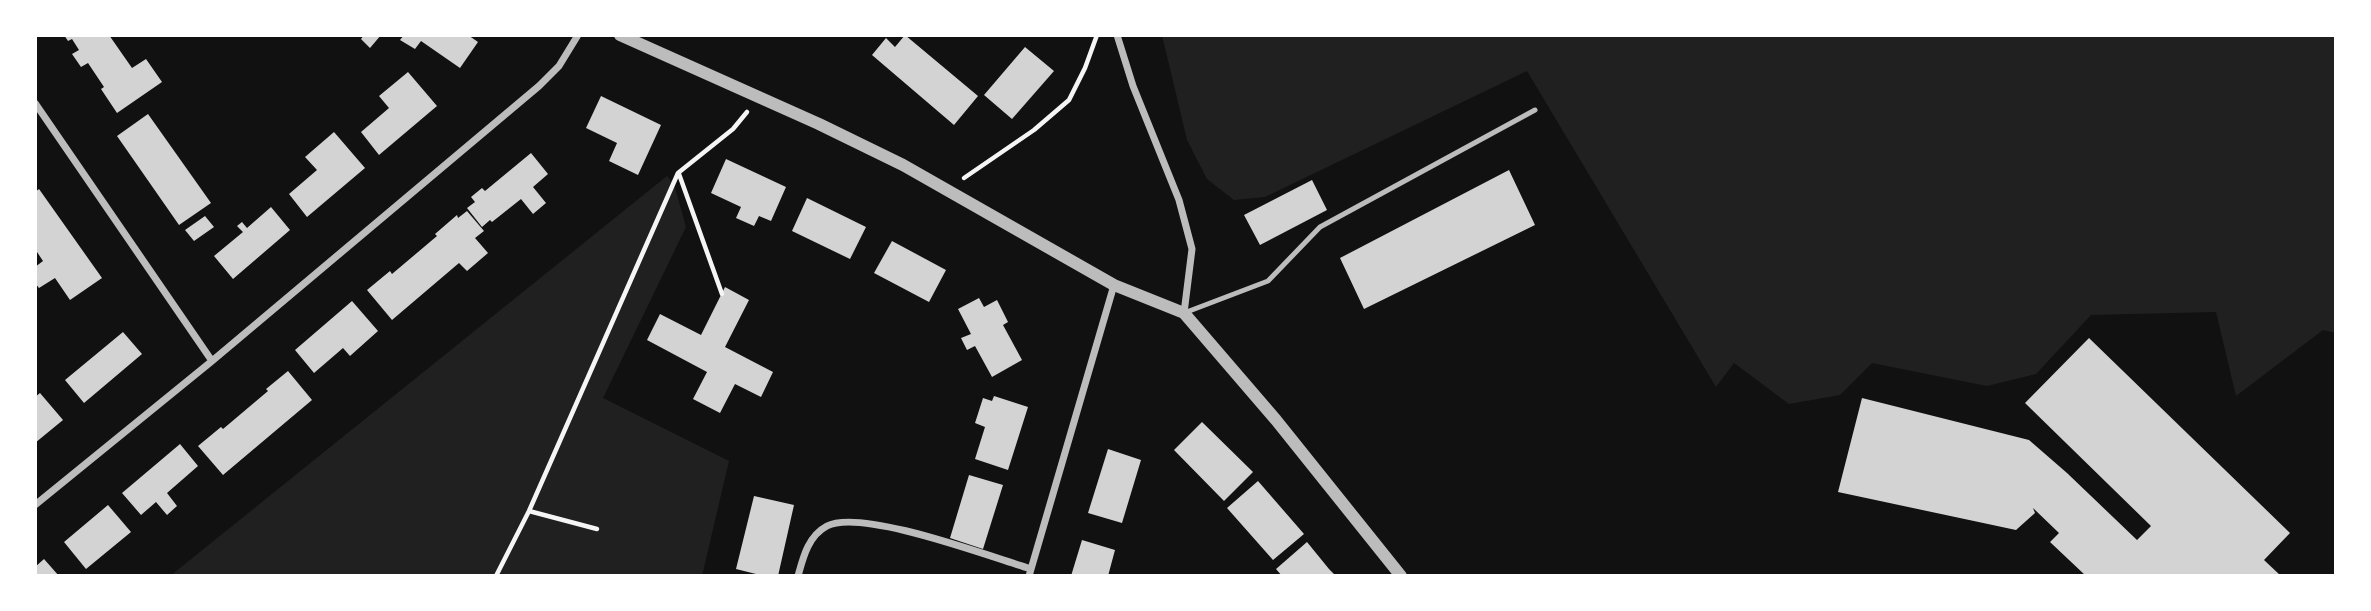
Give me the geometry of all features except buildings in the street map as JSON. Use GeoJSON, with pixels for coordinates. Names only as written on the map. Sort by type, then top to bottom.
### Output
{"type":"FeatureCollection","features":[{"type":"Feature","properties":{"kind":"street"},"geometry":{"type":"LineString","coordinates":[[35,505],[212,361],[539,86],[559,66],[579,35]]}},
{"type":"Feature","properties":{"kind":"street"},"geometry":{"type":"LineString","coordinates":[[620,35],[892,160],[1114,285],[1184,313],[1276,419],[1401,576]]}},
{"type":"Feature","properties":{"kind":"street"},"geometry":{"type":"LineString","coordinates":[[1117,35],[1133,86],[1179,200],[1192,248],[1184,313]]}},
{"type":"Feature","properties":{"kind":"street"},"geometry":{"type":"LineString","coordinates":[[35,103],[212,361]]}},
{"type":"Feature","properties":{"kind":"street"},"geometry":{"type":"LineString","coordinates":[[798,576],[807,546],[826,526],[850,521],[889,526],[1030,572],[1114,285]]}},
{"type":"Feature","properties":{"kind":"lane"},"geometry":{"type":"LineString","coordinates":[[1184,313],[1268,281],[1320,227],[1535,110]]}},
{"type":"Feature","properties":{"kind":"path"},"geometry":{"type":"LineString","coordinates":[[946,190],[1002,153],[1069,100],[1097,35]]}},
{"type":"Feature","properties":{"kind":"path"},"geometry":{"type":"LineString","coordinates":[[496,576],[529,511],[678,173],[733,129],[758,98]]}},
{"type":"Feature","properties":{"kind":"path"},"geometry":{"type":"LineString","coordinates":[[678,173],[722,294]]}},
{"type":"Feature","properties":{"kind":"path"},"geometry":{"type":"LineString","coordinates":[[529,511],[597,529]]}},
{"type":"Feature","properties":{"kind":"shaded area"},"geometry":{"type":"Polygon","coordinates":[[[1162,35],[2336,35],[2336,333],[2323,330],[2236,396],[2216,312],[2091,315],[2036,374],[1987,386],[1872,363],[1840,395],[1789,404],[1734,363],[1716,387],[1527,71],[1265,197],[1234,200],[1207,179],[1187,140],[1162,35]]]}},
{"type":"Feature","properties":{"kind":"shaded area"},"geometry":{"type":"Polygon","coordinates":[[[667,176],[674,184],[686,227],[603,398],[729,461],[702,576],[170,576],[667,176]]]}}]}
